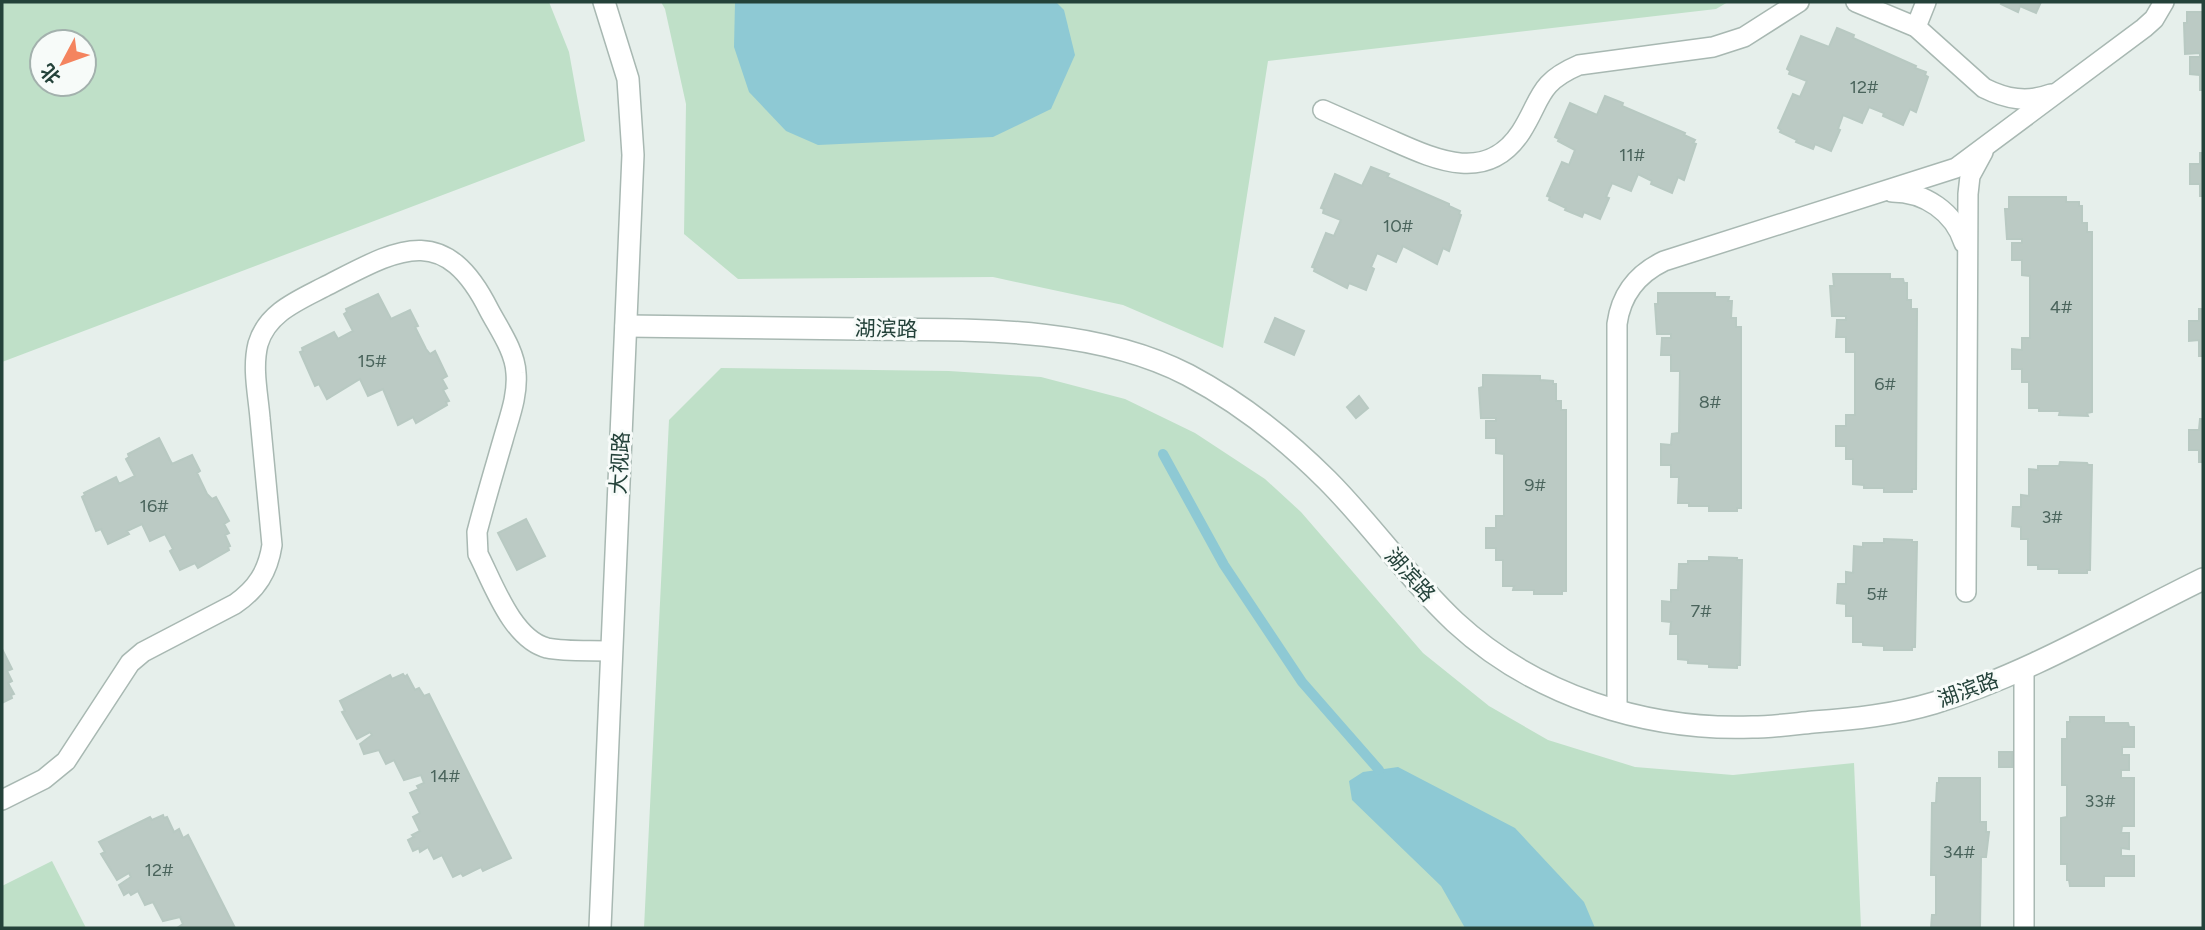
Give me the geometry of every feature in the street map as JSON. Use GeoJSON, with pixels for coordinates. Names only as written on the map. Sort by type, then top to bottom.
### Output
{"type":"FeatureCollection","features":[{"type":"Feature","properties":{"kind":"street","name":"大视路"},"geometry":{"type":"LineString","coordinates":[[600,928],[633,155],[628,79],[604,2]]}},
{"type":"Feature","properties":{"kind":"street","name":"湖滨路"},"geometry":{"type":"LineString","coordinates":[[626,326],[976,330],[1082,340],[1130,352],[1185,374],[1240,406],[1282,437],[1329,482],[1427,595],[1470,635],[1523,671],[1578,698],[1631,716],[1690,725],[1751,727],[1877,716],[1931,704],[2024,668],[2203,579]]}},
{"type":"Feature","properties":{"kind":"lane"},"geometry":{"type":"LineString","coordinates":[[1323,110],[1435,159],[1458,163],[1479,162],[1491,158],[1509,146],[1521,131],[1544,89],[1564,71],[1579,65],[1713,47],[1744,37],[1799,2]]}},
{"type":"Feature","properties":{"kind":"lane"},"geometry":{"type":"LineString","coordinates":[[1856,2],[1916,27],[1928,35],[1983,88],[1994,93],[2017,100],[2044,97],[2059,92]]}},
{"type":"Feature","properties":{"kind":"lane"},"geometry":{"type":"LineString","coordinates":[[1916,27],[1926,2]]}},
{"type":"Feature","properties":{"kind":"lane"},"geometry":{"type":"LineString","coordinates":[[1617,711],[1617,324],[1622,302],[1633,283],[1664,261],[1956,167],[2144,28],[2154,19],[2164,2]]}},
{"type":"Feature","properties":{"kind":"lane"},"geometry":{"type":"LineString","coordinates":[[1966,592],[1969,176],[1989,144]]}},
{"type":"Feature","properties":{"kind":"lane"},"geometry":{"type":"LineString","coordinates":[[1882,192],[1917,195],[1941,209],[1962,235],[1967,258]]}},
{"type":"Feature","properties":{"kind":"lane"},"geometry":{"type":"LineString","coordinates":[[2,800],[44,779],[66,761],[130,663],[143,652],[235,604],[258,583],[270,560],[272,545],[255,361],[266,326],[278,313],[293,303],[388,255],[409,250],[428,251],[457,264],[470,276],[480,292],[511,353],[516,369],[515,399],[476,543],[478,554],[515,625],[526,637],[549,648],[612,651]]}},
{"type":"Feature","properties":{"kind":"lane"},"geometry":{"type":"LineString","coordinates":[[2024,668],[2024,928]]}},
{"type":"Feature","properties":{"kind":"green space"},"geometry":{"type":"Polygon","coordinates":[[[2,2],[549,2],[569,52],[585,141],[2,362],[2,2]]]}},
{"type":"Feature","properties":{"kind":"green space"},"geometry":{"type":"Polygon","coordinates":[[[661,2],[1728,2],[1716,9],[1268,61],[1223,348],[1123,305],[993,277],[738,279],[684,234],[686,104],[665,9],[661,2]]]}},
{"type":"Feature","properties":{"kind":"green space"},"geometry":{"type":"Polygon","coordinates":[[[721,368],[949,371],[1041,377],[1125,399],[1195,433],[1265,479],[1301,512],[1423,653],[1489,706],[1548,740],[1635,767],[1733,775],[1854,763],[1861,928],[644,928],[669,420],[721,368]]]}},
{"type":"Feature","properties":{"kind":"green space"},"geometry":{"type":"Polygon","coordinates":[[[52,861],[86,928],[2,928],[2,886],[52,861]]]}},
{"type":"Feature","properties":{"kind":"water"},"geometry":{"type":"Polygon","coordinates":[[[735,2],[1056,2],[1064,10],[1075,55],[1051,109],[993,137],[818,145],[786,131],[749,92],[734,47],[735,2]]]}},
{"type":"Feature","properties":{"kind":"water"},"geometry":{"type":"Polygon","coordinates":[[[1398,767],[1515,828],[1584,902],[1595,928],[1465,928],[1441,886],[1352,800],[1349,781],[1363,772],[1398,767]]]}},
{"type":"Feature","properties":{"kind":"building"},"geometry":{"type":"Polygon","coordinates":[[[2041,2],[2036,13],[2020,6],[2018,12],[2001,4],[2041,2]]]}},
{"type":"Feature","properties":{"kind":"building"},"geometry":{"type":"Polygon","coordinates":[[[2187,12],[2203,12],[2203,90],[2200,90],[2200,75],[2190,74],[2190,57],[2200,57],[2200,53],[2185,54],[2184,23],[2187,23],[2187,12]]]}},
{"type":"Feature","properties":{"kind":"building"},"geometry":{"type":"Polygon","coordinates":[[[1837,28],[1916,66],[1915,68],[1926,72],[1928,77],[1916,112],[1910,109],[1903,125],[1869,107],[1862,123],[1843,115],[1831,151],[1815,144],[1813,149],[1796,142],[1797,140],[1780,132],[1778,128],[1793,94],[1800,97],[1807,81],[1789,74],[1787,69],[1801,36],[1829,47],[1837,28]]]}},
{"type":"Feature","properties":{"kind":"building"},"geometry":{"type":"Polygon","coordinates":[[[1605,96],[1685,133],[1684,135],[1695,140],[1693,143],[1696,144],[1684,180],[1678,177],[1672,193],[1651,184],[1652,181],[1638,174],[1631,191],[1612,183],[1600,219],[1584,212],[1582,217],[1565,210],[1566,208],[1549,200],[1550,197],[1547,196],[1562,162],[1569,165],[1575,150],[1555,137],[1570,103],[1597,115],[1605,96]]]}},
{"type":"Feature","properties":{"kind":"building"},"geometry":{"type":"Polygon","coordinates":[[[2200,153],[2203,153],[2203,196],[2200,196],[2200,184],[2190,184],[2190,164],[2200,164],[2200,153]]]}},
{"type":"Feature","properties":{"kind":"building"},"geometry":{"type":"Polygon","coordinates":[[[1371,167],[1389,174],[1387,177],[1449,204],[1460,211],[1461,215],[1449,251],[1443,248],[1437,264],[1403,246],[1396,262],[1377,253],[1366,290],[1349,283],[1347,288],[1314,271],[1315,268],[1312,267],[1326,233],[1334,236],[1341,220],[1323,213],[1324,209],[1321,208],[1335,174],[1362,186],[1371,167]]]}},
{"type":"Feature","properties":{"kind":"building"},"geometry":{"type":"Polygon","coordinates":[[[2009,197],[2066,197],[2066,202],[2079,202],[2079,206],[2082,206],[2082,223],[2087,223],[2087,232],[2092,232],[2092,412],[2087,413],[2088,416],[2059,415],[2060,411],[2029,408],[2029,382],[2022,382],[2022,369],[2012,369],[2012,349],[2022,350],[2022,338],[2030,338],[2030,276],[2022,275],[2022,260],[2012,260],[2012,243],[2022,243],[2022,239],[2007,239],[2005,209],[2009,209],[2009,197]]]}},
{"type":"Feature","properties":{"kind":"building"},"geometry":{"type":"Polygon","coordinates":[[[1833,274],[1890,274],[1890,279],[1903,279],[1904,283],[1907,283],[1907,300],[1911,300],[1911,309],[1917,309],[1916,489],[1912,489],[1912,492],[1884,492],[1884,488],[1864,488],[1864,485],[1853,484],[1853,459],[1846,459],[1846,446],[1836,446],[1836,426],[1846,426],[1846,415],[1855,415],[1855,352],[1846,352],[1846,337],[1836,337],[1837,320],[1846,320],[1846,316],[1832,316],[1830,286],[1834,286],[1833,274]]]}},
{"type":"Feature","properties":{"kind":"building"},"geometry":{"type":"Polygon","coordinates":[[[1658,293],[1715,293],[1715,297],[1729,297],[1728,301],[1732,301],[1731,318],[1736,318],[1736,327],[1741,327],[1741,508],[1737,508],[1737,511],[1709,511],[1709,506],[1678,503],[1679,477],[1671,477],[1671,465],[1661,465],[1661,444],[1671,445],[1672,434],[1679,433],[1680,371],[1671,371],[1671,355],[1661,355],[1662,338],[1671,338],[1671,334],[1657,334],[1655,304],[1658,304],[1658,293]]]}},
{"type":"Feature","properties":{"kind":"building"},"geometry":{"type":"Polygon","coordinates":[[[378,294],[391,319],[410,310],[426,349],[430,354],[435,351],[447,376],[442,379],[447,388],[443,390],[449,401],[446,402],[447,405],[416,423],[413,417],[398,425],[383,389],[368,396],[360,379],[327,399],[319,384],[315,386],[300,352],[303,351],[302,348],[334,332],[338,339],[353,331],[344,314],[346,309],[378,294]]]}},
{"type":"Feature","properties":{"kind":"building"},"geometry":{"type":"Polygon","coordinates":[[[2199,309],[2203,309],[2203,356],[2199,356],[2199,340],[2189,341],[2189,321],[2199,321],[2199,309]]]}},
{"type":"Feature","properties":{"kind":"building"},"geometry":{"type":"Polygon","coordinates":[[[1275,318],[1304,331],[1294,355],[1265,342],[1275,318]]]}},
{"type":"Feature","properties":{"kind":"building"},"geometry":{"type":"Polygon","coordinates":[[[1483,375],[1540,376],[1540,380],[1553,381],[1553,384],[1556,384],[1556,401],[1561,401],[1561,410],[1566,410],[1566,591],[1562,591],[1562,594],[1534,594],[1534,590],[1513,590],[1514,586],[1503,586],[1503,560],[1496,560],[1496,548],[1486,548],[1486,528],[1496,528],[1496,516],[1504,516],[1504,454],[1496,453],[1496,438],[1486,438],[1486,421],[1496,421],[1496,418],[1481,418],[1479,388],[1483,387],[1483,375]]]}},
{"type":"Feature","properties":{"kind":"building"},"geometry":{"type":"Polygon","coordinates":[[[1359,396],[1368,408],[1356,418],[1347,407],[1359,396]]]}},
{"type":"Feature","properties":{"kind":"building"},"geometry":{"type":"Polygon","coordinates":[[[2200,419],[2203,419],[2203,462],[2199,462],[2199,450],[2189,450],[2189,430],[2199,430],[2200,419]]]}},
{"type":"Feature","properties":{"kind":"building"},"geometry":{"type":"Polygon","coordinates":[[[159,438],[172,464],[192,455],[207,494],[212,499],[216,497],[229,521],[224,524],[229,533],[225,535],[229,550],[198,568],[195,563],[180,570],[165,534],[150,541],[142,524],[108,544],[101,529],[96,531],[82,497],[84,493],[116,477],[119,484],[135,476],[126,459],[128,454],[159,438]]]}},
{"type":"Feature","properties":{"kind":"building"},"geometry":{"type":"Polygon","coordinates":[[[2060,462],[2092,465],[2090,570],[2087,570],[2087,573],[2059,573],[2059,569],[2038,569],[2038,565],[2028,565],[2028,539],[2021,539],[2021,527],[2012,526],[2013,507],[2021,507],[2021,495],[2029,496],[2029,469],[2059,466],[2060,462]]]}},
{"type":"Feature","properties":{"kind":"building"},"geometry":{"type":"Polygon","coordinates":[[[526,519],[545,556],[517,570],[498,533],[526,519]]]}},
{"type":"Feature","properties":{"kind":"building"},"geometry":{"type":"Polygon","coordinates":[[[1884,539],[1917,542],[1915,647],[1912,647],[1912,650],[1884,650],[1884,646],[1853,642],[1853,616],[1846,616],[1846,604],[1837,603],[1838,584],[1846,584],[1846,572],[1853,573],[1854,546],[1884,543],[1884,539]]]}},
{"type":"Feature","properties":{"kind":"building"},"geometry":{"type":"Polygon","coordinates":[[[1709,557],[1742,560],[1740,665],[1737,665],[1737,668],[1709,667],[1709,664],[1688,663],[1688,660],[1678,659],[1678,634],[1670,634],[1671,622],[1662,621],[1662,601],[1671,602],[1671,590],[1678,590],[1679,564],[1709,561],[1709,557]]]}},
{"type":"Feature","properties":{"kind":"building"},"geometry":{"type":"Polygon","coordinates":[[[2,649],[12,669],[7,671],[12,681],[8,683],[14,694],[2,703],[2,649]]]}},
{"type":"Feature","properties":{"kind":"building"},"geometry":{"type":"Polygon","coordinates":[[[403,674],[405,677],[407,675],[415,690],[419,688],[424,696],[429,694],[511,858],[483,871],[481,867],[463,876],[461,873],[453,877],[442,855],[434,859],[428,847],[420,852],[419,848],[413,851],[408,840],[420,831],[413,817],[420,813],[410,793],[424,783],[421,775],[404,780],[394,760],[386,764],[379,750],[364,754],[360,744],[372,735],[370,732],[357,739],[342,712],[345,711],[340,701],[390,675],[392,679],[403,674]]]}},
{"type":"Feature","properties":{"kind":"building"},"geometry":{"type":"Polygon","coordinates":[[[2070,717],[2104,717],[2104,723],[2128,723],[2129,727],[2134,727],[2134,747],[2122,747],[2122,755],[2129,755],[2129,770],[2121,770],[2121,778],[2134,778],[2134,826],[2122,826],[2121,833],[2129,833],[2129,849],[2121,848],[2121,856],[2134,856],[2134,876],[2104,876],[2104,886],[2070,886],[2067,880],[2067,864],[2061,864],[2061,818],[2067,817],[2067,785],[2062,785],[2062,739],[2067,739],[2067,722],[2070,722],[2070,717]]]}},
{"type":"Feature","properties":{"kind":"building"},"geometry":{"type":"Polygon","coordinates":[[[1999,752],[2012,752],[2012,767],[1999,767],[1999,752]]]}},
{"type":"Feature","properties":{"kind":"building"},"geometry":{"type":"Polygon","coordinates":[[[1939,778],[1980,778],[1980,822],[1986,822],[1986,832],[1989,832],[1986,857],[1981,857],[1980,928],[1931,928],[1932,915],[1936,915],[1936,875],[1931,875],[1932,803],[1936,803],[1939,778]]]}},
{"type":"Feature","properties":{"kind":"building"},"geometry":{"type":"Polygon","coordinates":[[[163,815],[164,818],[167,817],[174,832],[179,829],[183,838],[188,835],[235,928],[177,928],[183,924],[180,917],[163,921],[153,902],[145,905],[138,891],[124,895],[119,885],[131,877],[129,873],[117,880],[101,854],[105,852],[99,842],[150,817],[152,820],[163,815]]]}},
{"type":"Feature","properties":{"kind":"waterway"},"geometry":{"type":"LineString","coordinates":[[1163,454],[1224,565],[1302,682],[1379,770]]}}]}
